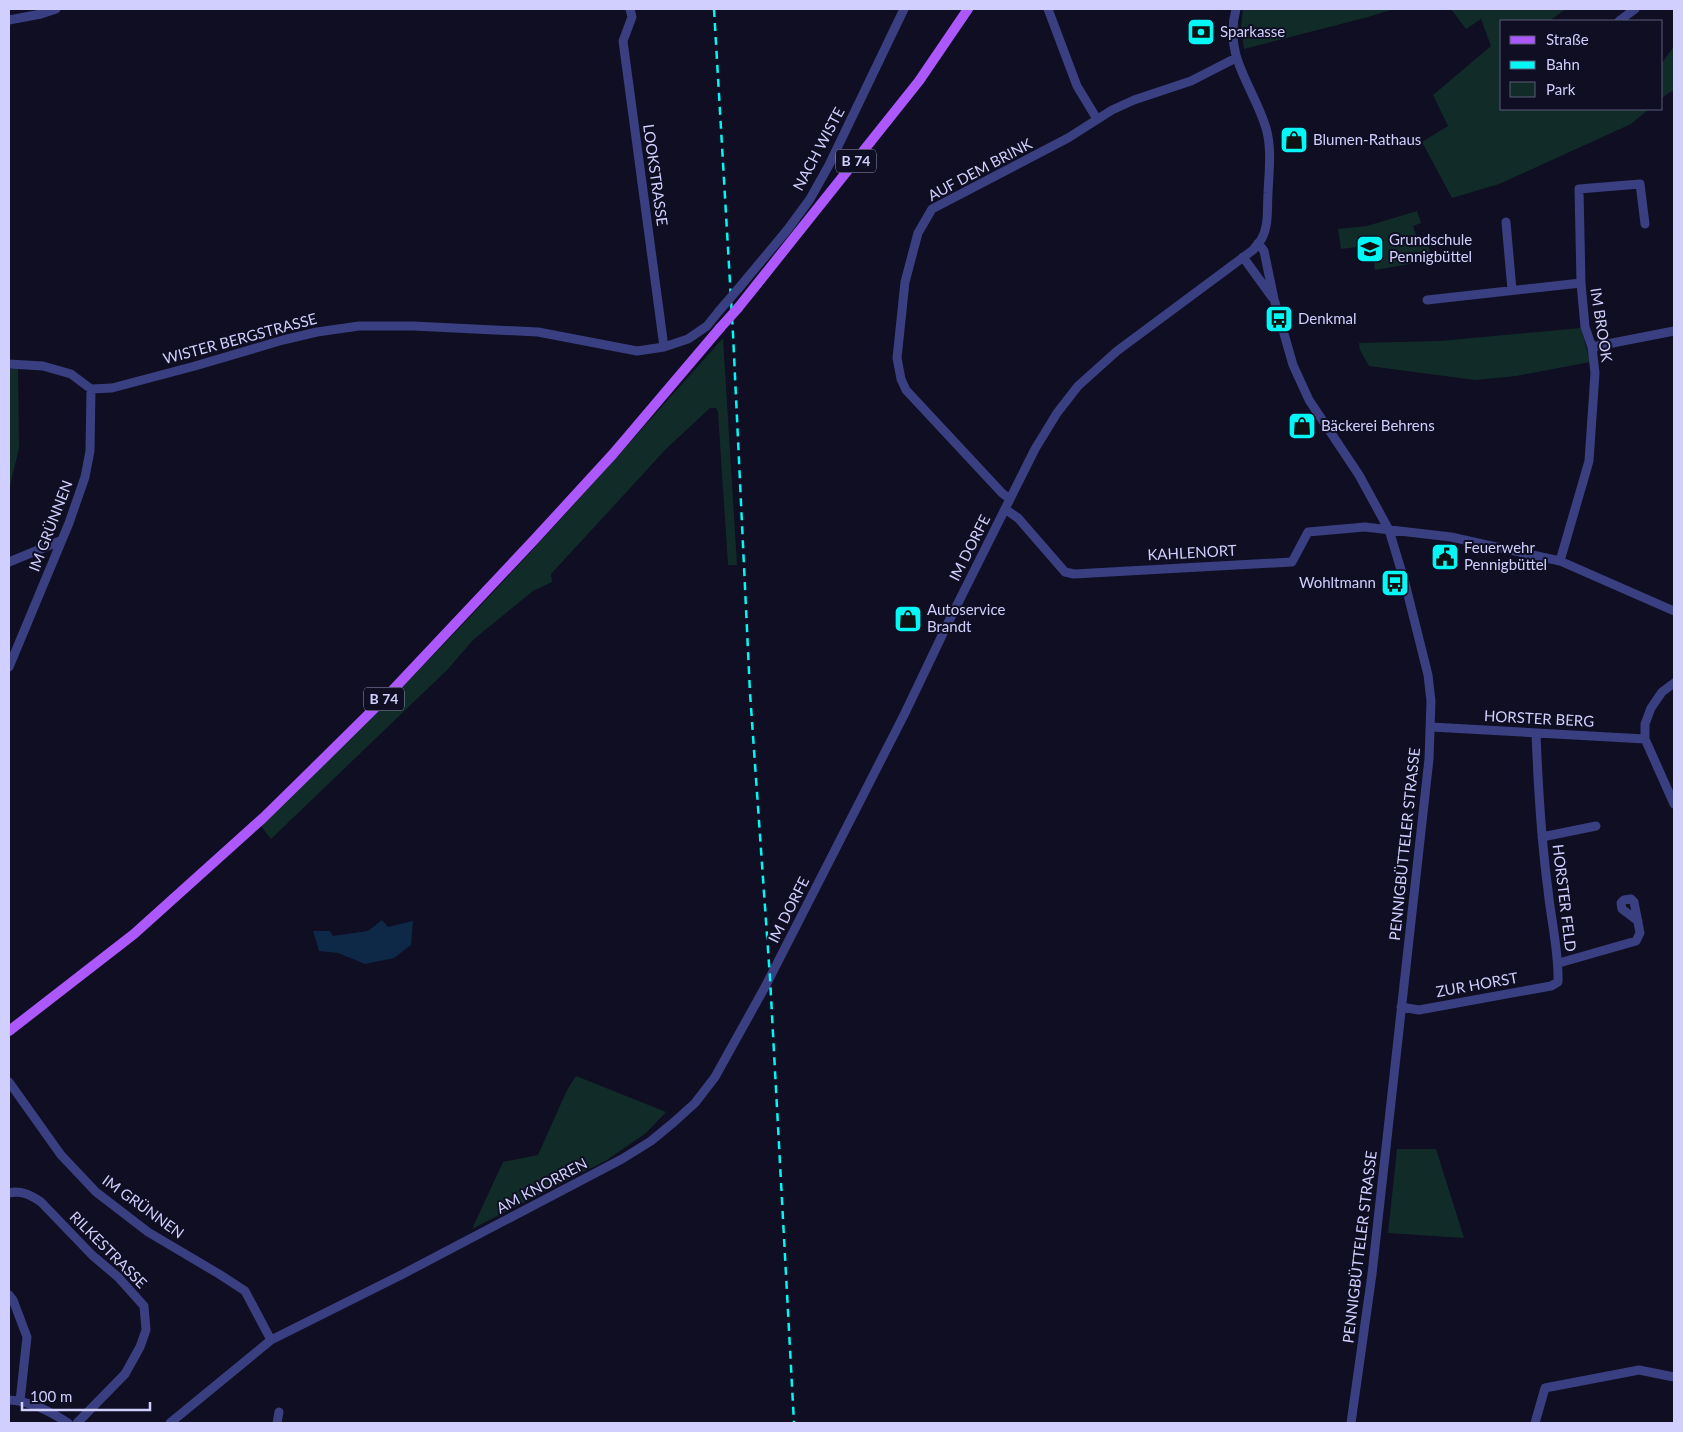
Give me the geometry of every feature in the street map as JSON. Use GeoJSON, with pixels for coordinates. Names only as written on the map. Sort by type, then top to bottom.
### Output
{"type":"FeatureCollection","features":[{"type":"Feature","properties":{"kind":"main road","name":"B 74"},"geometry":{"type":"LineString","coordinates":[[9,1031],[134,934],[263,818],[389,694],[466,613],[613,454],[738,308],[919,81],[968,9]]}},
{"type":"Feature","properties":{"kind":"street"},"geometry":{"type":"LineString","coordinates":[[9,20],[56,9]]}},
{"type":"Feature","properties":{"kind":"street","name":"LOOKSTRASSE"},"geometry":{"type":"LineString","coordinates":[[630,9],[632,17],[623,41],[664,347]]}},
{"type":"Feature","properties":{"kind":"street","name":"NACH WISTE"},"geometry":{"type":"LineString","coordinates":[[719,311],[788,229],[810,199],[829,165],[904,9]]}},
{"type":"Feature","properties":{"kind":"street"},"geometry":{"type":"LineString","coordinates":[[1048,9],[1077,86],[1097,119]]}},
{"type":"Feature","properties":{"kind":"street"},"geometry":{"type":"LineString","coordinates":[[1236,9],[1232,32],[1236,58],[1263,119],[1270,143],[1267,220],[1262,238],[1258,244]]}},
{"type":"Feature","properties":{"kind":"street"},"geometry":{"type":"LineString","coordinates":[[1620,20],[1635,9]]}},
{"type":"Feature","properties":{"kind":"street","name":"AUF DEM BRINK"},"geometry":{"type":"LineString","coordinates":[[1010,499],[1002,493],[906,390],[901,380],[897,358],[905,282],[918,233],[932,209],[1060,142],[1097,119],[1134,100],[1191,81],[1236,58]]}},
{"type":"Feature","properties":{"kind":"street","name":"IM BROOK"},"geometry":{"type":"LineString","coordinates":[[1560,561],[1589,462],[1595,374],[1592,347],[1585,327],[1581,283],[1579,190],[1640,184],[1645,224]]}},
{"type":"Feature","properties":{"kind":"street"},"geometry":{"type":"LineString","coordinates":[[1506,222],[1512,290]]}},
{"type":"Feature","properties":{"kind":"street","name":"IM DORFE"},"geometry":{"type":"LineString","coordinates":[[765,987],[904,715],[947,624],[1035,449],[1053,420],[1078,386],[1117,352],[1253,250],[1258,244]]}},
{"type":"Feature","properties":{"kind":"street","name":"PENNIGBÜTTELER STRASSE"},"geometry":{"type":"LineString","coordinates":[[1258,244],[1264,251],[1274,300],[1293,365],[1309,400],[1359,475],[1389,530],[1405,583],[1428,675],[1431,701],[1429,759],[1372,1274],[1351,1423]]}},
{"type":"Feature","properties":{"kind":"street","name":"PENNIGBÜTTELER STRASSE"},"geometry":{"type":"LineString","coordinates":[[1243,257],[1274,300]]}},
{"type":"Feature","properties":{"kind":"street"},"geometry":{"type":"LineString","coordinates":[[1427,300],[1581,283]]}},
{"type":"Feature","properties":{"kind":"street","name":"WISTER BERGSTRASSE"},"geometry":{"type":"LineString","coordinates":[[91,389],[112,388],[317,332],[359,326],[413,326],[538,332],[637,351],[664,347],[688,339],[707,326],[719,311]]}},
{"type":"Feature","properties":{"kind":"street"},"geometry":{"type":"LineString","coordinates":[[1592,347],[1674,332]]}},
{"type":"Feature","properties":{"kind":"street"},"geometry":{"type":"LineString","coordinates":[[9,364],[43,366],[71,374],[91,389]]}},
{"type":"Feature","properties":{"kind":"street","name":"IM GRÜNNEN"},"geometry":{"type":"LineString","coordinates":[[9,667],[69,523],[82,486],[90,451],[91,389]]}},
{"type":"Feature","properties":{"kind":"street","name":"KAHLENORT"},"geometry":{"type":"LineString","coordinates":[[1005,509],[1018,518],[1065,572],[1074,574],[1292,562],[1308,532],[1365,527],[1389,530]]}},
{"type":"Feature","properties":{"kind":"street"},"geometry":{"type":"LineString","coordinates":[[1389,530],[1451,537],[1560,561],[1674,611]]}},
{"type":"Feature","properties":{"kind":"street"},"geometry":{"type":"LineString","coordinates":[[9,562],[60,541]]}},
{"type":"Feature","properties":{"kind":"street"},"geometry":{"type":"LineString","coordinates":[[1674,683],[1662,692],[1651,708],[1645,724],[1645,739],[1674,804]]}},
{"type":"Feature","properties":{"kind":"street","name":"HORSTER BERG"},"geometry":{"type":"LineString","coordinates":[[1431,727],[1645,739]]}},
{"type":"Feature","properties":{"kind":"street","name":"HORSTER FELD"},"geometry":{"type":"LineString","coordinates":[[1536,733],[1537,780],[1542,837],[1558,963],[1558,982]]}},
{"type":"Feature","properties":{"kind":"street","name":"HORSTER FELD"},"geometry":{"type":"LineString","coordinates":[[1542,837],[1596,826]]}},
{"type":"Feature","properties":{"kind":"street","name":"HORSTER FELD"},"geometry":{"type":"LineString","coordinates":[[1558,963],[1636,941],[1640,933],[1638,920]]}},
{"type":"Feature","properties":{"kind":"street","name":"ZUR HORST"},"geometry":{"type":"LineString","coordinates":[[1401,1007],[1419,1010],[1551,986],[1558,982]]}},
{"type":"Feature","properties":{"kind":"street","name":"AM KNORREN"},"geometry":{"type":"LineString","coordinates":[[170,1423],[271,1340],[401,1275],[622,1159],[651,1141],[696,1102],[715,1077],[765,987]]}},
{"type":"Feature","properties":{"kind":"street","name":"IM GRÜNNEN"},"geometry":{"type":"LineString","coordinates":[[9,1082],[61,1155],[96,1192],[148,1232],[244,1291],[271,1340]]}},
{"type":"Feature","properties":{"kind":"street","name":"RILKESTRASSE"},"geometry":{"type":"LineString","coordinates":[[9,1194],[24,1193],[40,1202],[92,1256],[118,1277],[144,1306],[146,1330],[125,1374],[77,1423]]}},
{"type":"Feature","properties":{"kind":"street"},"geometry":{"type":"LineString","coordinates":[[9,1295],[13,1300],[27,1337],[20,1401]]}},
{"type":"Feature","properties":{"kind":"street"},"geometry":{"type":"LineString","coordinates":[[1535,1423],[1544,1388],[1639,1370],[1674,1377]]}},
{"type":"Feature","properties":{"kind":"street"},"geometry":{"type":"LineString","coordinates":[[9,1400],[20,1401],[47,1410],[68,1423]]}},
{"type":"Feature","properties":{"kind":"street"},"geometry":{"type":"LineString","coordinates":[[277,1423],[279,1412]]}},
{"type":"Feature","properties":{"kind":"green space"},"geometry":{"type":"Polygon","coordinates":[[[1243,9],[1394,9],[1244,49],[1241,27],[1243,9]]]}},
{"type":"Feature","properties":{"kind":"green space"},"geometry":{"type":"Polygon","coordinates":[[[1451,9],[1566,9],[1553,20],[1500,20],[1500,110],[1648,110],[1631,124],[1499,184],[1452,198],[1422,142],[1448,126],[1433,95],[1491,46],[1481,19],[1466,29],[1451,9]]]}},
{"type":"Feature","properties":{"kind":"green space"},"geometry":{"type":"Polygon","coordinates":[[[1674,46],[1674,91],[1663,97],[1663,62],[1674,46]]]}},
{"type":"Feature","properties":{"kind":"green space"},"geometry":{"type":"Polygon","coordinates":[[[1417,211],[1421,223],[1413,226],[1419,245],[1427,242],[1433,260],[1375,270],[1372,245],[1341,249],[1338,229],[1367,226],[1417,211]]]}},
{"type":"Feature","properties":{"kind":"green space"},"geometry":{"type":"Polygon","coordinates":[[[1581,328],[1590,362],[1516,376],[1475,380],[1369,366],[1360,350],[1359,343],[1440,341],[1581,328]]]}},
{"type":"Feature","properties":{"kind":"green space"},"geometry":{"type":"Polygon","coordinates":[[[723,338],[737,565],[728,565],[718,412],[716,408],[710,408],[666,449],[551,574],[552,582],[533,591],[474,639],[447,670],[271,839],[261,826],[448,640],[587,491],[723,338]]]}},
{"type":"Feature","properties":{"kind":"green space"},"geometry":{"type":"Polygon","coordinates":[[[9,369],[18,369],[19,448],[9,490],[9,369]]]}},
{"type":"Feature","properties":{"kind":"green space"},"geometry":{"type":"Polygon","coordinates":[[[576,1076],[666,1112],[646,1133],[607,1160],[472,1229],[503,1162],[538,1155],[567,1090],[576,1076]]]}},
{"type":"Feature","properties":{"kind":"green space"},"geometry":{"type":"Polygon","coordinates":[[[1397,1149],[1436,1149],[1464,1238],[1388,1233],[1397,1149]]]}},
{"type":"Feature","properties":{"kind":"water"},"geometry":{"type":"Polygon","coordinates":[[[382,920],[388,927],[413,921],[411,945],[394,958],[365,964],[338,953],[319,951],[313,931],[330,931],[333,936],[368,931],[382,920]]]}},
{"type":"Feature","properties":{"kind":"railway"},"geometry":{"type":"LineString","coordinates":[[714,9],[733,334],[750,693],[770,978],[794,1423]]}},
{"type":"Feature","properties":{"kind":"place","name":"Sparkasse"},"geometry":{"type":"Point","coordinates":[1201,32]}},
{"type":"Feature","properties":{"kind":"place","name":"Blumen-Rathaus"},"geometry":{"type":"Point","coordinates":[1294,140]}},
{"type":"Feature","properties":{"kind":"place","name":"Grundschule Pennigbüttel"},"geometry":{"type":"Point","coordinates":[1370,249]}},
{"type":"Feature","properties":{"kind":"place","name":"Denkmal"},"geometry":{"type":"Point","coordinates":[1279,319]}},
{"type":"Feature","properties":{"kind":"place","name":"Bäckerei Behrens"},"geometry":{"type":"Point","coordinates":[1302,426]}},
{"type":"Feature","properties":{"kind":"place","name":"Feuerwehr Pennigbüttel"},"geometry":{"type":"Point","coordinates":[1445,557]}},
{"type":"Feature","properties":{"kind":"place","name":"Wohltmann"},"geometry":{"type":"Point","coordinates":[1395,583]}},
{"type":"Feature","properties":{"kind":"place","name":"Autoservice Brandt"},"geometry":{"type":"Point","coordinates":[908,619]}}]}
